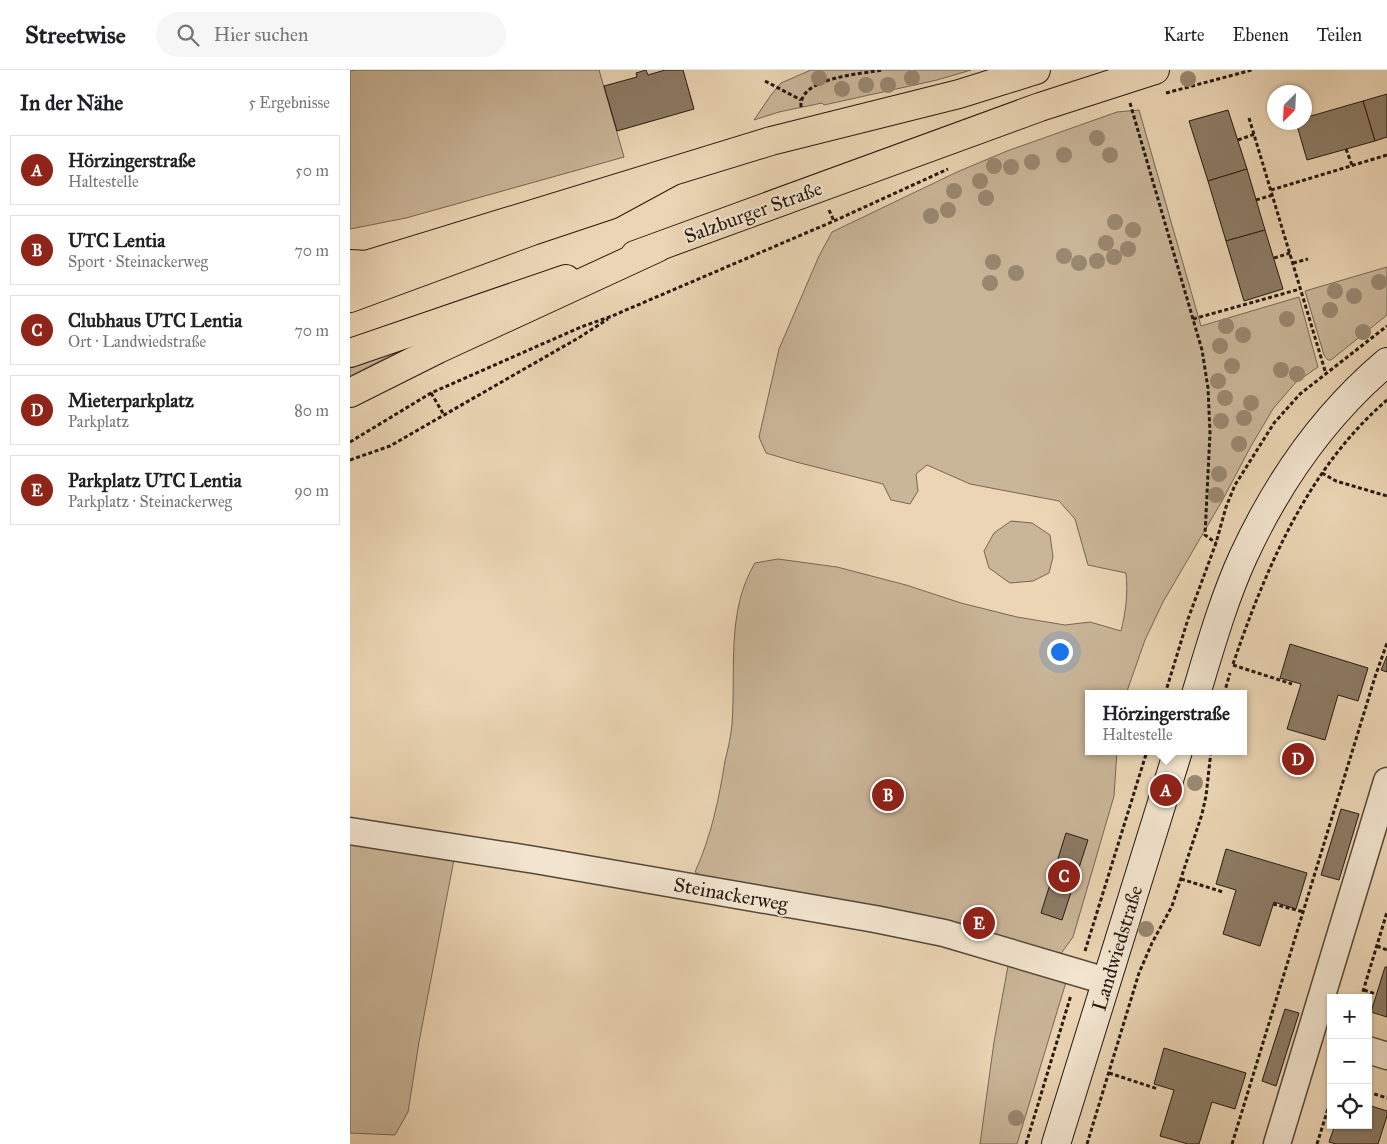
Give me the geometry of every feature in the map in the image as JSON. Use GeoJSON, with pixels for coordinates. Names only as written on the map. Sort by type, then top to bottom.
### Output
{"type":"FeatureCollection","features":[{"type":"Feature","properties":{"kind":"main road"},"geometry":{"type":"LineString","coordinates":[[356,266],[771,141],[959,94],[1036,70]]}},
{"type":"Feature","properties":{"kind":"main road","name":"Salzburger Straße"},"geometry":{"type":"LineString","coordinates":[[350,353],[657,248],[1040,107],[1157,83]]}},
{"type":"Feature","properties":{"kind":"main road"},"geometry":{"type":"LineString","coordinates":[[350,298],[532,231],[610,205],[669,173]]}},
{"type":"Feature","properties":{"kind":"main road"},"geometry":{"type":"LineString","coordinates":[[350,393],[438,349],[657,248]]}},
{"type":"Feature","properties":{"kind":"main road"},"geometry":{"type":"LineString","coordinates":[[1197,690],[1220,616],[1243,558],[1278,491],[1304,450],[1332,414],[1364,381],[1387,362]]}},
{"type":"Feature","properties":{"kind":"main road","name":"Landwiedstraße"},"geometry":{"type":"LineString","coordinates":[[1056,1144],[1177,755]]}},
{"type":"Feature","properties":{"kind":"street"},"geometry":{"type":"LineString","coordinates":[[1277,1144],[1321,1036],[1387,781]]}},
{"type":"Feature","properties":{"kind":"street","name":"Steinackerweg"},"geometry":{"type":"LineString","coordinates":[[350,831],[535,860],[875,919],[944,933],[1106,981]]}},
{"type":"Feature","properties":{"kind":"street"},"geometry":{"type":"LineString","coordinates":[[1372,1051],[1387,1056]]}},
{"type":"Feature","properties":{"kind":"path"},"geometry":{"type":"LineString","coordinates":[[801,107],[801,100],[808,89],[821,82],[883,70]]}},
{"type":"Feature","properties":{"kind":"path"},"geometry":{"type":"LineString","coordinates":[[1157,83],[1252,70]]}},
{"type":"Feature","properties":{"kind":"path"},"geometry":{"type":"LineString","coordinates":[[765,81],[801,100]]}},
{"type":"Feature","properties":{"kind":"path"},"geometry":{"type":"LineString","coordinates":[[1120,106],[1139,100]]}},
{"type":"Feature","properties":{"kind":"path"},"geometry":{"type":"LineString","coordinates":[[1130,103],[1202,350],[1208,388],[1210,433],[1205,535],[1216,543]]}},
{"type":"Feature","properties":{"kind":"path"},"geometry":{"type":"LineString","coordinates":[[1250,118],[1326,374]]}},
{"type":"Feature","properties":{"kind":"path"},"geometry":{"type":"LineString","coordinates":[[1238,140],[1254,134]]}},
{"type":"Feature","properties":{"kind":"path"},"geometry":{"type":"LineString","coordinates":[[1346,149],[1352,165]]}},
{"type":"Feature","properties":{"kind":"path"},"geometry":{"type":"LineString","coordinates":[[1271,190],[1387,155]]}},
{"type":"Feature","properties":{"kind":"path"},"geometry":{"type":"LineString","coordinates":[[350,442],[431,393],[581,327],[612,316],[834,221],[952,167]]}},
{"type":"Feature","properties":{"kind":"path"},"geometry":{"type":"LineString","coordinates":[[1256,200],[1273,195]]}},
{"type":"Feature","properties":{"kind":"path"},"geometry":{"type":"LineString","coordinates":[[827,207],[834,221]]}},
{"type":"Feature","properties":{"kind":"path"},"geometry":{"type":"LineString","coordinates":[[1274,258],[1290,253]]}},
{"type":"Feature","properties":{"kind":"path"},"geometry":{"type":"LineString","coordinates":[[1293,263],[1308,258]]}},
{"type":"Feature","properties":{"kind":"path"},"geometry":{"type":"LineString","coordinates":[[1193,319],[1300,289]]}},
{"type":"Feature","properties":{"kind":"path"},"geometry":{"type":"LineString","coordinates":[[350,460],[390,446],[580,337],[612,316]]}},
{"type":"Feature","properties":{"kind":"path"},"geometry":{"type":"LineString","coordinates":[[1166,690],[1188,619],[1235,485],[1274,424],[1300,394],[1387,326]]}},
{"type":"Feature","properties":{"kind":"path"},"geometry":{"type":"LineString","coordinates":[[431,393],[444,415]]}},
{"type":"Feature","properties":{"kind":"path"},"geometry":{"type":"LineString","coordinates":[[1225,690],[1248,621],[1287,532],[1322,473],[1361,425],[1387,400]]}},
{"type":"Feature","properties":{"kind":"path"},"geometry":{"type":"LineString","coordinates":[[1322,473],[1336,481],[1387,496]]}},
{"type":"Feature","properties":{"kind":"path"},"geometry":{"type":"LineString","coordinates":[[1232,1144],[1387,642]]}},
{"type":"Feature","properties":{"kind":"path"},"geometry":{"type":"LineString","coordinates":[[1233,665],[1292,684]]}},
{"type":"Feature","properties":{"kind":"path"},"geometry":{"type":"LineString","coordinates":[[1026,1144],[1146,755]]}},
{"type":"Feature","properties":{"kind":"path"},"geometry":{"type":"LineString","coordinates":[[1087,1144],[1139,973],[1152,943],[1172,906],[1202,814],[1211,755]]}},
{"type":"Feature","properties":{"kind":"path"},"geometry":{"type":"LineString","coordinates":[[1181,879],[1223,892]]}},
{"type":"Feature","properties":{"kind":"path"},"geometry":{"type":"LineString","coordinates":[[1273,904],[1304,912]]}},
{"type":"Feature","properties":{"kind":"path"},"geometry":{"type":"LineString","coordinates":[[1362,994],[1387,912]]}},
{"type":"Feature","properties":{"kind":"path"},"geometry":{"type":"LineString","coordinates":[[1377,946],[1387,950]]}},
{"type":"Feature","properties":{"kind":"path"},"geometry":{"type":"LineString","coordinates":[[1364,990],[1376,994]]}},
{"type":"Feature","properties":{"kind":"path"},"geometry":{"type":"LineString","coordinates":[[1109,1073],[1158,1089]]}},
{"type":"Feature","properties":{"kind":"path"},"geometry":{"type":"LineString","coordinates":[[1372,1093],[1387,1098]]}},
{"type":"Feature","properties":{"kind":"path"},"geometry":{"type":"LineString","coordinates":[[1317,1144],[1327,1112]]}},
{"type":"Feature","properties":{"kind":"shaded area"},"geometry":{"type":"Polygon","coordinates":[[[599,70],[624,157],[406,218],[350,229],[350,71],[599,70]]]}},
{"type":"Feature","properties":{"kind":"shaded area"},"geometry":{"type":"Polygon","coordinates":[[[811,70],[971,70],[937,80],[824,105],[822,103],[779,112],[754,120],[781,83],[811,70]]]}},
{"type":"Feature","properties":{"kind":"shaded area"},"geometry":{"type":"Polygon","coordinates":[[[1139,110],[1201,326],[1299,297],[1318,367],[1295,383],[1273,409],[1251,446],[1222,501],[1163,602],[1145,640],[1127,690],[1085,690],[1085,755],[1117,755],[1114,796],[1073,937],[1060,955],[714,882],[695,872],[706,845],[720,789],[732,724],[736,621],[746,581],[755,563],[778,559],[837,567],[1017,617],[1065,625],[1090,622],[1121,631],[1126,602],[1126,573],[1088,565],[1075,519],[1059,501],[970,484],[927,465],[916,474],[918,491],[910,504],[891,500],[883,484],[766,453],[759,437],[779,349],[819,256],[832,232],[957,172],[1007,151],[1117,112],[1139,110]]]}},
{"type":"Feature","properties":{"kind":"shaded area"},"geometry":{"type":"Polygon","coordinates":[[[1387,267],[1387,315],[1331,360],[1328,360],[1324,355],[1305,291],[1387,267]]]}},
{"type":"Feature","properties":{"kind":"shaded area"},"geometry":{"type":"Polygon","coordinates":[[[438,332],[350,376],[350,364],[438,332]]]}},
{"type":"Feature","properties":{"kind":"shaded area"},"geometry":{"type":"Polygon","coordinates":[[[1011,521],[1032,523],[1050,535],[1053,557],[1049,573],[1033,581],[1010,583],[989,568],[984,551],[994,533],[1011,521]]]}},
{"type":"Feature","properties":{"kind":"shaded area"},"geometry":{"type":"Polygon","coordinates":[[[350,839],[455,854],[419,1042],[408,1112],[395,1135],[350,1133],[350,839]]]}},
{"type":"Feature","properties":{"kind":"shaded area"},"geometry":{"type":"Polygon","coordinates":[[[1008,966],[1066,982],[1017,1144],[980,1144],[994,1042],[1008,966]]]}},
{"type":"Feature","properties":{"kind":"building"},"geometry":{"type":"Polygon","coordinates":[[[646,70],[648,75],[665,70],[683,70],[694,109],[617,131],[604,86],[637,77],[636,73],[646,70]]]}},
{"type":"Feature","properties":{"kind":"building"},"geometry":{"type":"Polygon","coordinates":[[[1387,94],[1387,137],[1375,141],[1363,101],[1387,94]]]}},
{"type":"Feature","properties":{"kind":"building"},"geometry":{"type":"Polygon","coordinates":[[[1363,101],[1375,141],[1307,160],[1298,130],[1312,130],[1312,116],[1363,101]]]}},
{"type":"Feature","properties":{"kind":"building"},"geometry":{"type":"Polygon","coordinates":[[[1228,110],[1247,169],[1208,181],[1189,121],[1228,110]]]}},
{"type":"Feature","properties":{"kind":"building"},"geometry":{"type":"Polygon","coordinates":[[[1247,169],[1265,230],[1226,241],[1208,181],[1247,169]]]}},
{"type":"Feature","properties":{"kind":"building"},"geometry":{"type":"Polygon","coordinates":[[[1265,230],[1283,289],[1244,301],[1226,241],[1265,230]]]}},
{"type":"Feature","properties":{"kind":"building"},"geometry":{"type":"Polygon","coordinates":[[[1290,644],[1368,668],[1358,701],[1338,695],[1325,740],[1287,729],[1301,684],[1280,678],[1290,644]]]}},
{"type":"Feature","properties":{"kind":"building"},"geometry":{"type":"Polygon","coordinates":[[[1387,656],[1387,672],[1381,670],[1387,656]]]}},
{"type":"Feature","properties":{"kind":"building"},"geometry":{"type":"Polygon","coordinates":[[[1341,809],[1359,814],[1339,880],[1321,875],[1341,809]]]}},
{"type":"Feature","properties":{"kind":"building"},"geometry":{"type":"Polygon","coordinates":[[[1066,833],[1088,840],[1062,920],[1041,913],[1066,833]]]}},
{"type":"Feature","properties":{"kind":"building"},"geometry":{"type":"Polygon","coordinates":[[[1226,849],[1307,873],[1296,909],[1274,902],[1260,946],[1223,934],[1236,890],[1216,884],[1226,849]]]}},
{"type":"Feature","properties":{"kind":"building"},"geometry":{"type":"Polygon","coordinates":[[[1385,967],[1387,967],[1387,1017],[1372,1012],[1385,967]]]}},
{"type":"Feature","properties":{"kind":"building"},"geometry":{"type":"Polygon","coordinates":[[[1285,1009],[1299,1013],[1276,1086],[1262,1081],[1285,1009]]]}},
{"type":"Feature","properties":{"kind":"building"},"geometry":{"type":"Polygon","coordinates":[[[1164,1048],[1246,1073],[1235,1109],[1212,1102],[1199,1144],[1188,1144],[1160,1136],[1174,1090],[1154,1084],[1164,1048]]]}},
{"type":"Feature","properties":{"kind":"building"},"geometry":{"type":"Polygon","coordinates":[[[1372,1106],[1387,1111],[1378,1144],[1336,1144],[1329,1142],[1334,1129],[1372,1129],[1372,1106]]]}},
{"type":"Feature","properties":{"kind":"place","name":"Mieterparkplatz"},"geometry":{"type":"Point","coordinates":[1298,759]}},
{"type":"Feature","properties":{"kind":"place","name":"Hörzingerstraße"},"geometry":{"type":"Point","coordinates":[1166,790]}},
{"type":"Feature","properties":{"kind":"place","name":"UTC Lentia"},"geometry":{"type":"Point","coordinates":[888,795]}},
{"type":"Feature","properties":{"kind":"place","name":"Clubhaus UTC Lentia"},"geometry":{"type":"Point","coordinates":[1064,876]}},
{"type":"Feature","properties":{"kind":"place","name":"Parkplatz UTC Lentia"},"geometry":{"type":"Point","coordinates":[979,923]}}]}
